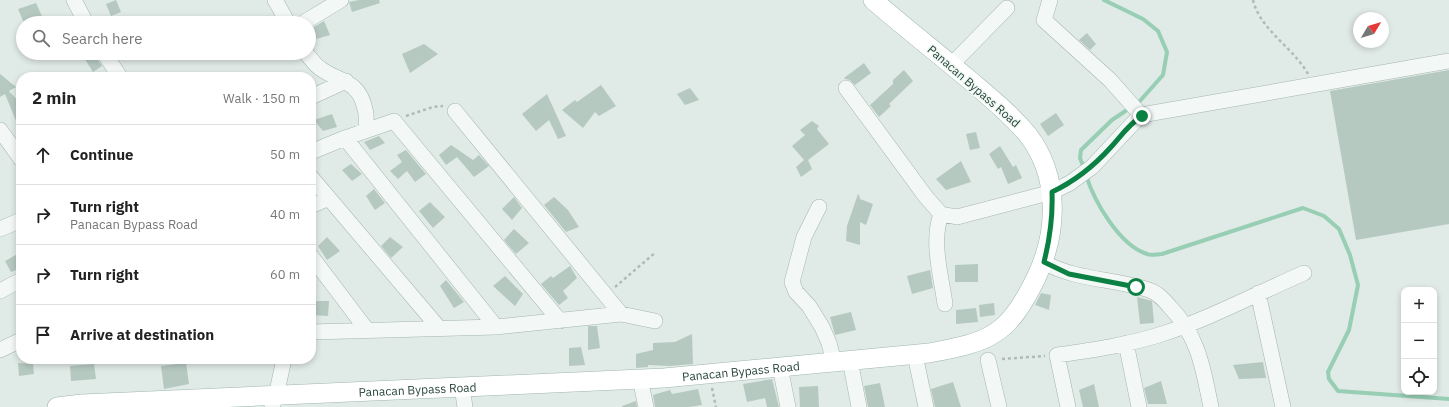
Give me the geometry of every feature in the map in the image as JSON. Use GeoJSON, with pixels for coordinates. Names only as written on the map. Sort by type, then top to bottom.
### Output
{"type":"FeatureCollection","features":[{"type":"Feature","properties":{"kind":"main road","name":"Panacan Bypass Road"},"geometry":{"type":"LineString","coordinates":[[57,407],[82,404],[274,402],[462,387],[640,379],[915,355],[960,348],[984,340],[1003,328],[1014,316],[1025,299],[1044,262],[1053,214],[1052,192],[1044,163],[1028,135],[1002,108],[873,0]]}},
{"type":"Feature","properties":{"kind":"street"},"geometry":{"type":"LineString","coordinates":[[74,0],[82,16]]}},
{"type":"Feature","properties":{"kind":"street"},"geometry":{"type":"LineString","coordinates":[[275,0],[284,16]]}},
{"type":"Feature","properties":{"kind":"street"},"geometry":{"type":"LineString","coordinates":[[315,16],[342,0]]}},
{"type":"Feature","properties":{"kind":"street"},"geometry":{"type":"LineString","coordinates":[[1050,0],[1044,20],[1110,80],[1140,114]]}},
{"type":"Feature","properties":{"kind":"street"},"geometry":{"type":"LineString","coordinates":[[952,65],[1007,8]]}},
{"type":"Feature","properties":{"kind":"street"},"geometry":{"type":"LineString","coordinates":[[109,60],[117,72]]}},
{"type":"Feature","properties":{"kind":"street"},"geometry":{"type":"LineString","coordinates":[[311,60],[322,70],[346,81],[357,91],[364,102],[366,110],[366,130]]}},
{"type":"Feature","properties":{"kind":"street"},"geometry":{"type":"LineString","coordinates":[[846,88],[917,187],[941,214],[949,216],[968,215],[1052,192],[1080,176],[1092,167],[1140,114],[1449,61]]}},
{"type":"Feature","properties":{"kind":"street"},"geometry":{"type":"LineString","coordinates":[[316,95],[346,81]]}},
{"type":"Feature","properties":{"kind":"street"},"geometry":{"type":"LineString","coordinates":[[455,111],[621,314]]}},
{"type":"Feature","properties":{"kind":"street"},"geometry":{"type":"LineString","coordinates":[[316,150],[394,120],[560,321]]}},
{"type":"Feature","properties":{"kind":"street"},"geometry":{"type":"LineString","coordinates":[[0,130],[16,151]]}},
{"type":"Feature","properties":{"kind":"street"},"geometry":{"type":"LineString","coordinates":[[345,138],[496,327]]}},
{"type":"Feature","properties":{"kind":"street"},"geometry":{"type":"LineString","coordinates":[[316,183],[439,328]]}},
{"type":"Feature","properties":{"kind":"street"},"geometry":{"type":"LineString","coordinates":[[316,204],[329,198]]}},
{"type":"Feature","properties":{"kind":"street"},"geometry":{"type":"LineString","coordinates":[[819,208],[804,237],[792,282],[796,292],[809,306],[822,327],[829,344],[842,361],[859,407]]}},
{"type":"Feature","properties":{"kind":"street"},"geometry":{"type":"LineString","coordinates":[[941,214],[936,243],[946,304]]}},
{"type":"Feature","properties":{"kind":"street"},"geometry":{"type":"LineString","coordinates":[[2,225],[16,221]]}},
{"type":"Feature","properties":{"kind":"street"},"geometry":{"type":"LineString","coordinates":[[1044,262],[1069,274],[1136,287],[1155,293],[1174,310],[1185,326],[1199,353],[1211,407]]}},
{"type":"Feature","properties":{"kind":"street"},"geometry":{"type":"LineString","coordinates":[[316,263],[367,330]]}},
{"type":"Feature","properties":{"kind":"street"},"geometry":{"type":"LineString","coordinates":[[1068,407],[1057,355],[1126,344],[1162,334],[1185,326],[1304,273]]}},
{"type":"Feature","properties":{"kind":"street"},"geometry":{"type":"LineString","coordinates":[[0,291],[16,283]]}},
{"type":"Feature","properties":{"kind":"street"},"geometry":{"type":"LineString","coordinates":[[1258,293],[1283,407]]}},
{"type":"Feature","properties":{"kind":"street"},"geometry":{"type":"LineString","coordinates":[[316,332],[496,327],[621,314],[655,321]]}},
{"type":"Feature","properties":{"kind":"street"},"geometry":{"type":"LineString","coordinates":[[0,350],[16,342]]}},
{"type":"Feature","properties":{"kind":"street"},"geometry":{"type":"LineString","coordinates":[[1126,344],[1139,407]]}},
{"type":"Feature","properties":{"kind":"street"},"geometry":{"type":"LineString","coordinates":[[915,355],[926,407]]}},
{"type":"Feature","properties":{"kind":"street"},"geometry":{"type":"LineString","coordinates":[[988,360],[999,407]]}},
{"type":"Feature","properties":{"kind":"street"},"geometry":{"type":"LineString","coordinates":[[274,402],[283,364]]}},
{"type":"Feature","properties":{"kind":"street"},"geometry":{"type":"LineString","coordinates":[[780,367],[788,407]]}},
{"type":"Feature","properties":{"kind":"street"},"geometry":{"type":"LineString","coordinates":[[640,379],[646,407]]}},
{"type":"Feature","properties":{"kind":"street"},"geometry":{"type":"LineString","coordinates":[[462,387],[465,407]]}},
{"type":"Feature","properties":{"kind":"path"},"geometry":{"type":"LineString","coordinates":[[1252,0],[1265,24],[1303,64],[1312,84]]}},
{"type":"Feature","properties":{"kind":"path"},"geometry":{"type":"LineString","coordinates":[[394,120],[433,107],[442,106],[455,111]]}},
{"type":"Feature","properties":{"kind":"path"},"geometry":{"type":"LineString","coordinates":[[606,295],[656,252]]}},
{"type":"Feature","properties":{"kind":"path"},"geometry":{"type":"LineString","coordinates":[[988,360],[1057,355]]}},
{"type":"Feature","properties":{"kind":"path"},"geometry":{"type":"LineString","coordinates":[[709,374],[716,407]]}},
{"type":"Feature","properties":{"kind":"building"},"geometry":{"type":"Polygon","coordinates":[[[116,0],[121,12],[111,16],[106,4],[116,0]]]}},
{"type":"Feature","properties":{"kind":"building"},"geometry":{"type":"Polygon","coordinates":[[[359,0],[379,0],[380,3],[352,12],[349,2],[359,0]]]}},
{"type":"Feature","properties":{"kind":"building"},"geometry":{"type":"Polygon","coordinates":[[[36,3],[42,16],[21,16],[18,9],[36,3]]]}},
{"type":"Feature","properties":{"kind":"building"},"geometry":{"type":"Polygon","coordinates":[[[324,21],[330,35],[316,39],[316,26],[324,21]]]}},
{"type":"Feature","properties":{"kind":"building"},"geometry":{"type":"Polygon","coordinates":[[[1087,33],[1096,44],[1090,50],[1079,40],[1087,33]]]}},
{"type":"Feature","properties":{"kind":"building"},"geometry":{"type":"Polygon","coordinates":[[[424,44],[438,54],[410,73],[402,54],[424,44]]]}},
{"type":"Feature","properties":{"kind":"building"},"geometry":{"type":"Polygon","coordinates":[[[86,60],[98,60],[102,66],[93,72],[86,60]]]}},
{"type":"Feature","properties":{"kind":"building"},"geometry":{"type":"Polygon","coordinates":[[[864,63],[871,73],[855,85],[850,80],[844,78],[864,63]]]}},
{"type":"Feature","properties":{"kind":"building"},"geometry":{"type":"Polygon","coordinates":[[[904,70],[913,81],[889,104],[891,106],[879,117],[870,105],[893,84],[893,80],[904,70]]]}},
{"type":"Feature","properties":{"kind":"building"},"geometry":{"type":"Polygon","coordinates":[[[1449,70],[1449,224],[1356,240],[1330,91],[1449,70]]]}},
{"type":"Feature","properties":{"kind":"building"},"geometry":{"type":"Polygon","coordinates":[[[0,74],[16,87],[9,91],[16,99],[16,121],[5,94],[0,97],[0,74]]]}},
{"type":"Feature","properties":{"kind":"building"},"geometry":{"type":"Polygon","coordinates":[[[601,85],[616,106],[599,116],[595,112],[583,128],[562,110],[575,100],[577,102],[601,85]]]}},
{"type":"Feature","properties":{"kind":"building"},"geometry":{"type":"Polygon","coordinates":[[[690,88],[699,100],[685,105],[677,94],[690,88]]]}},
{"type":"Feature","properties":{"kind":"building"},"geometry":{"type":"Polygon","coordinates":[[[547,94],[566,136],[558,139],[549,120],[536,131],[522,114],[547,94]]]}},
{"type":"Feature","properties":{"kind":"building"},"geometry":{"type":"Polygon","coordinates":[[[1056,113],[1064,125],[1048,136],[1040,124],[1056,113]]]}},
{"type":"Feature","properties":{"kind":"building"},"geometry":{"type":"Polygon","coordinates":[[[332,114],[337,127],[323,131],[316,122],[316,119],[332,114]]]}},
{"type":"Feature","properties":{"kind":"building"},"geometry":{"type":"Polygon","coordinates":[[[812,121],[819,126],[817,129],[829,144],[808,160],[812,169],[801,177],[796,167],[804,160],[792,146],[805,135],[800,130],[812,121]]]}},
{"type":"Feature","properties":{"kind":"building"},"geometry":{"type":"Polygon","coordinates":[[[976,132],[980,148],[970,150],[966,134],[976,132]]]}},
{"type":"Feature","properties":{"kind":"building"},"geometry":{"type":"Polygon","coordinates":[[[379,136],[385,143],[370,150],[364,142],[379,136]]]}},
{"type":"Feature","properties":{"kind":"building"},"geometry":{"type":"Polygon","coordinates":[[[451,145],[473,160],[479,155],[489,166],[474,177],[457,157],[446,165],[439,155],[451,145]]]}},
{"type":"Feature","properties":{"kind":"building"},"geometry":{"type":"Polygon","coordinates":[[[1000,146],[1013,167],[1016,165],[1022,178],[1008,184],[1001,167],[998,169],[989,154],[1000,146]]]}},
{"type":"Feature","properties":{"kind":"building"},"geometry":{"type":"Polygon","coordinates":[[[406,150],[426,174],[415,182],[407,171],[398,179],[390,171],[402,162],[397,155],[406,150]]]}},
{"type":"Feature","properties":{"kind":"building"},"geometry":{"type":"Polygon","coordinates":[[[961,161],[971,182],[946,190],[936,179],[961,161]]]}},
{"type":"Feature","properties":{"kind":"building"},"geometry":{"type":"Polygon","coordinates":[[[351,164],[362,174],[352,181],[342,170],[351,164]]]}},
{"type":"Feature","properties":{"kind":"building"},"geometry":{"type":"Polygon","coordinates":[[[374,189],[385,203],[375,210],[366,196],[374,189]]]}},
{"type":"Feature","properties":{"kind":"building"},"geometry":{"type":"Polygon","coordinates":[[[858,194],[860,199],[873,204],[866,225],[860,222],[860,245],[846,241],[847,226],[858,194]]]}},
{"type":"Feature","properties":{"kind":"building"},"geometry":{"type":"Polygon","coordinates":[[[514,197],[522,208],[512,220],[502,209],[514,197]]]}},
{"type":"Feature","properties":{"kind":"building"},"geometry":{"type":"Polygon","coordinates":[[[554,197],[568,210],[579,227],[566,232],[544,205],[554,197]]]}},
{"type":"Feature","properties":{"kind":"building"},"geometry":{"type":"Polygon","coordinates":[[[430,202],[445,217],[433,228],[419,211],[430,202]]]}},
{"type":"Feature","properties":{"kind":"building"},"geometry":{"type":"Polygon","coordinates":[[[514,229],[529,243],[516,254],[504,240],[514,229]]]}},
{"type":"Feature","properties":{"kind":"building"},"geometry":{"type":"Polygon","coordinates":[[[327,237],[340,251],[327,260],[318,246],[327,237]]]}},
{"type":"Feature","properties":{"kind":"building"},"geometry":{"type":"Polygon","coordinates":[[[390,237],[403,247],[391,258],[381,246],[390,237]]]}},
{"type":"Feature","properties":{"kind":"building"},"geometry":{"type":"Polygon","coordinates":[[[16,255],[16,270],[11,272],[5,261],[16,255]]]}},
{"type":"Feature","properties":{"kind":"building"},"geometry":{"type":"Polygon","coordinates":[[[978,264],[978,282],[955,282],[955,265],[978,264]]]}},
{"type":"Feature","properties":{"kind":"building"},"geometry":{"type":"Polygon","coordinates":[[[570,266],[577,278],[563,291],[568,298],[559,305],[541,284],[551,276],[553,278],[570,266]]]}},
{"type":"Feature","properties":{"kind":"building"},"geometry":{"type":"Polygon","coordinates":[[[930,270],[933,288],[912,294],[907,276],[930,270]]]}},
{"type":"Feature","properties":{"kind":"building"},"geometry":{"type":"Polygon","coordinates":[[[505,276],[523,294],[515,306],[493,286],[505,276]]]}},
{"type":"Feature","properties":{"kind":"building"},"geometry":{"type":"Polygon","coordinates":[[[446,280],[464,302],[454,308],[440,286],[446,280]]]}},
{"type":"Feature","properties":{"kind":"building"},"geometry":{"type":"Polygon","coordinates":[[[1041,293],[1051,295],[1049,310],[1035,305],[1041,293]]]}},
{"type":"Feature","properties":{"kind":"building"},"geometry":{"type":"Polygon","coordinates":[[[1137,297],[1152,301],[1154,323],[1140,324],[1137,297]]]}},
{"type":"Feature","properties":{"kind":"building"},"geometry":{"type":"Polygon","coordinates":[[[316,301],[329,301],[328,316],[316,315],[316,301]]]}},
{"type":"Feature","properties":{"kind":"building"},"geometry":{"type":"Polygon","coordinates":[[[994,303],[995,315],[980,317],[979,305],[994,303]]]}},
{"type":"Feature","properties":{"kind":"building"},"geometry":{"type":"Polygon","coordinates":[[[976,308],[978,322],[956,324],[956,310],[976,308]]]}},
{"type":"Feature","properties":{"kind":"building"},"geometry":{"type":"Polygon","coordinates":[[[851,312],[856,330],[835,335],[830,317],[851,312]]]}},
{"type":"Feature","properties":{"kind":"building"},"geometry":{"type":"Polygon","coordinates":[[[588,326],[597,326],[600,348],[588,350],[588,326]]]}},
{"type":"Feature","properties":{"kind":"building"},"geometry":{"type":"Polygon","coordinates":[[[692,334],[693,364],[670,366],[648,365],[648,367],[636,368],[636,354],[653,350],[653,343],[675,342],[692,334]]]}},
{"type":"Feature","properties":{"kind":"building"},"geometry":{"type":"Polygon","coordinates":[[[581,347],[585,365],[569,366],[569,348],[581,347]]]}},
{"type":"Feature","properties":{"kind":"building"},"geometry":{"type":"Polygon","coordinates":[[[1263,362],[1266,378],[1239,379],[1233,365],[1263,362]]]}},
{"type":"Feature","properties":{"kind":"building"},"geometry":{"type":"Polygon","coordinates":[[[18,364],[33,364],[34,374],[19,376],[18,364]]]}},
{"type":"Feature","properties":{"kind":"building"},"geometry":{"type":"Polygon","coordinates":[[[94,364],[96,379],[71,381],[70,366],[94,364]]]}},
{"type":"Feature","properties":{"kind":"building"},"geometry":{"type":"Polygon","coordinates":[[[186,364],[189,384],[164,389],[161,366],[186,364]]]}},
{"type":"Feature","properties":{"kind":"building"},"geometry":{"type":"Polygon","coordinates":[[[772,379],[779,407],[767,407],[765,398],[747,402],[743,384],[772,379]]]}},
{"type":"Feature","properties":{"kind":"building"},"geometry":{"type":"Polygon","coordinates":[[[1161,381],[1167,404],[1148,404],[1144,388],[1161,381]]]}},
{"type":"Feature","properties":{"kind":"building"},"geometry":{"type":"Polygon","coordinates":[[[953,382],[961,407],[935,407],[931,389],[953,382]]]}},
{"type":"Feature","properties":{"kind":"building"},"geometry":{"type":"Polygon","coordinates":[[[880,383],[885,407],[868,407],[864,386],[880,383]]]}},
{"type":"Feature","properties":{"kind":"building"},"geometry":{"type":"Polygon","coordinates":[[[1094,384],[1099,407],[1083,407],[1079,390],[1094,384]]]}},
{"type":"Feature","properties":{"kind":"building"},"geometry":{"type":"Polygon","coordinates":[[[818,386],[819,407],[800,407],[799,387],[818,386]]]}},
{"type":"Feature","properties":{"kind":"building"},"geometry":{"type":"Polygon","coordinates":[[[698,389],[702,405],[689,407],[655,407],[653,395],[670,390],[672,394],[698,389]]]}},
{"type":"Feature","properties":{"kind":"building"},"geometry":{"type":"Polygon","coordinates":[[[636,401],[637,407],[622,407],[622,406],[636,401]]]}},
{"type":"Feature","properties":{"kind":"waterway"},"geometry":{"type":"LineString","coordinates":[[1084,168],[1080,158],[1081,150],[1112,120],[1139,102],[1163,75],[1167,52],[1158,31],[1143,19],[1104,0]]}},
{"type":"Feature","properties":{"kind":"waterway"},"geometry":{"type":"LineString","coordinates":[[1086,175],[1095,197],[1109,221],[1127,242],[1149,255],[1162,254],[1303,208],[1324,216],[1339,229],[1350,255],[1358,285],[1349,330],[1328,372],[1329,379],[1338,391],[1449,399]]}},
{"type":"Feature","properties":{"kind":"route"},"geometry":{"type":"LineString","coordinates":[[1136,287],[1069,274],[1044,262],[1053,214],[1052,192],[1070,183],[1092,167],[1123,132],[1142,116]]}}]}
